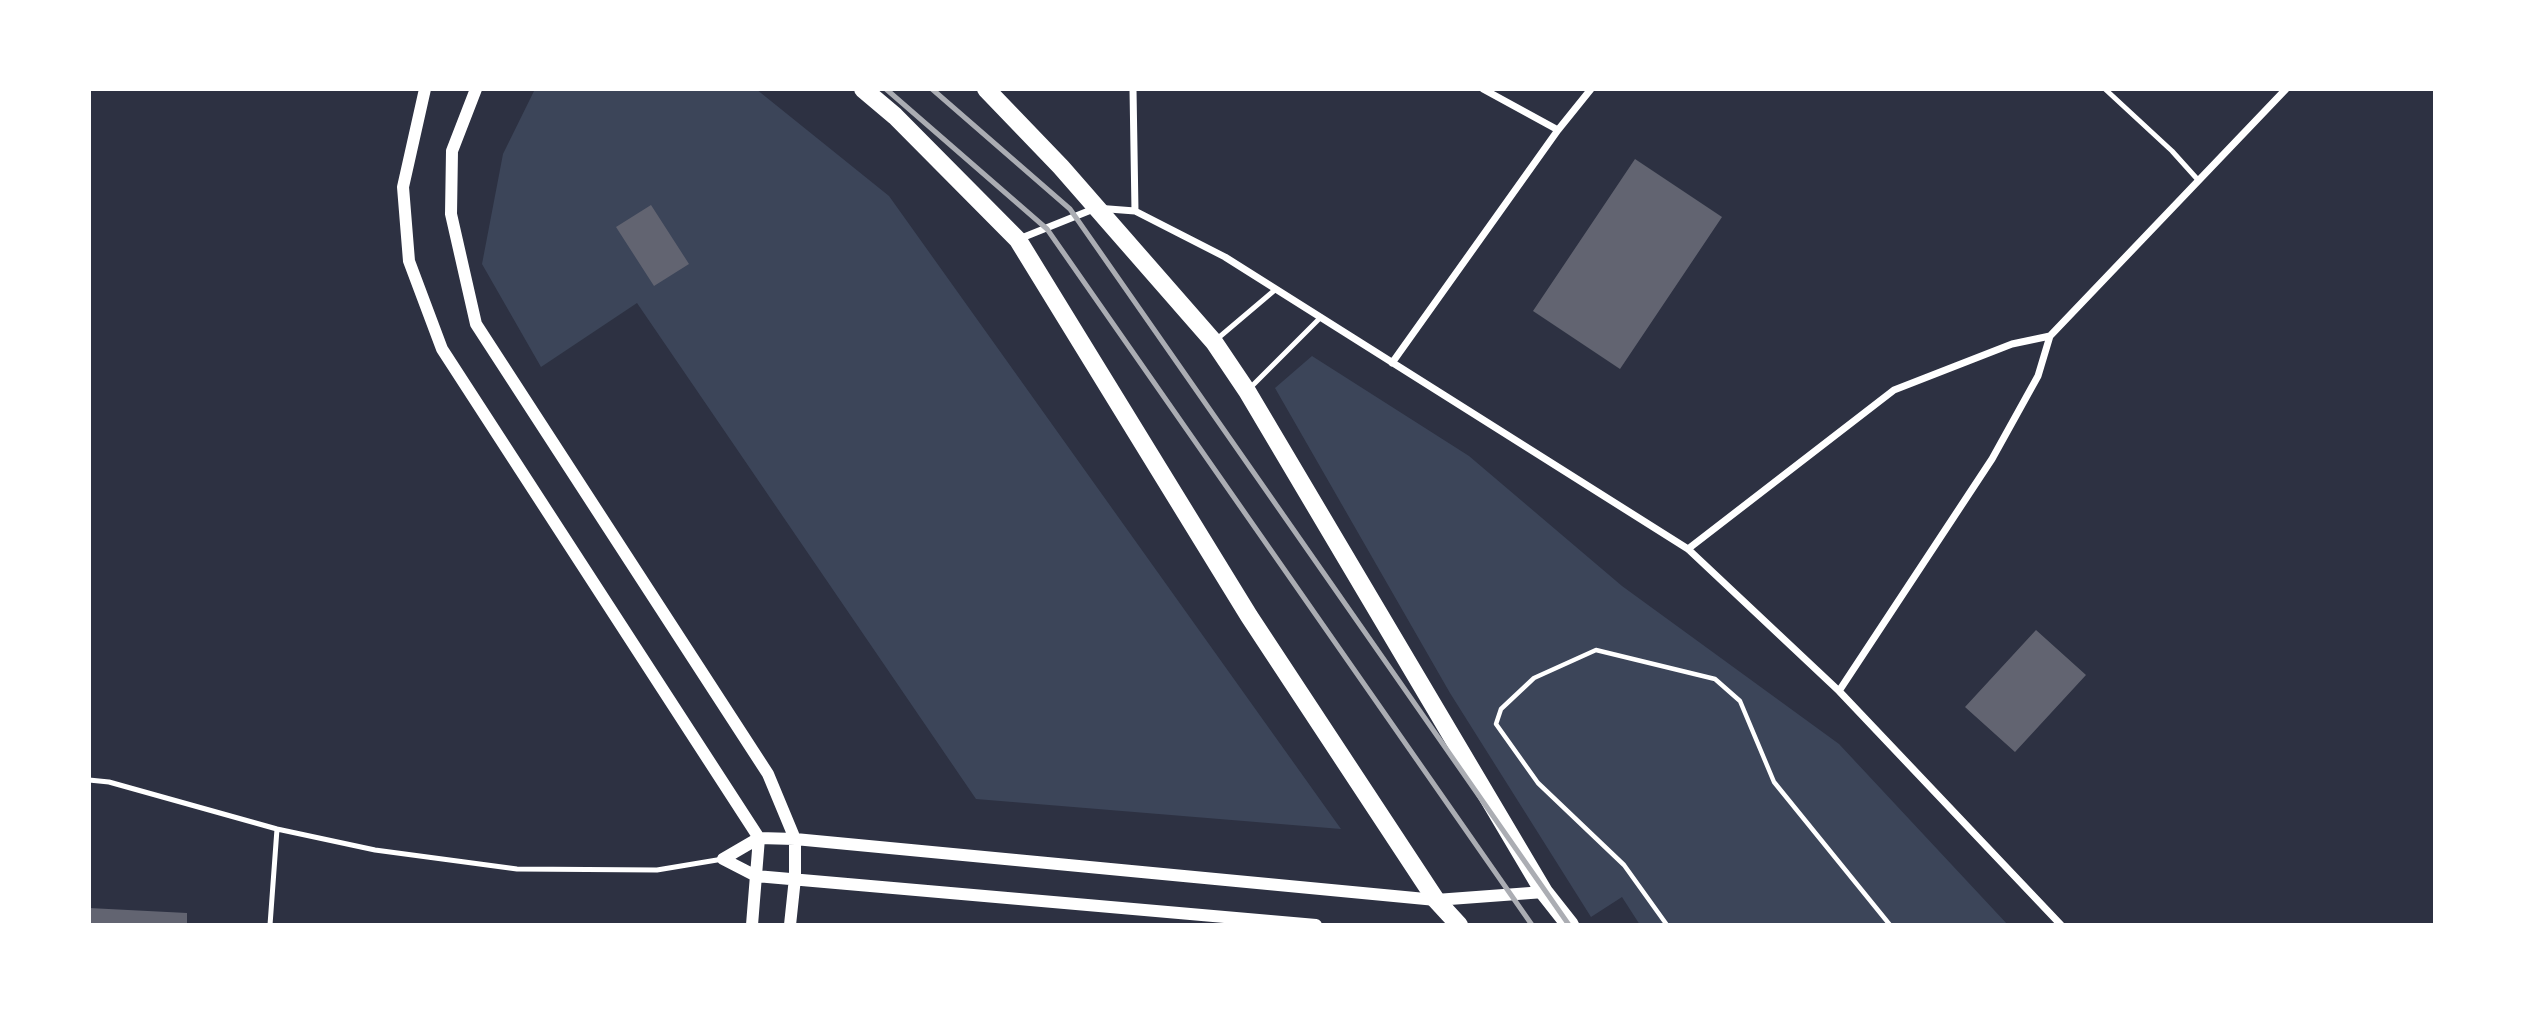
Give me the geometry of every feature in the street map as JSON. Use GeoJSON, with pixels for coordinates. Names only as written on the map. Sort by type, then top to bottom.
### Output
{"type":"FeatureCollection","features":[{"type":"Feature","properties":{"kind":"main road"},"geometry":{"type":"LineString","coordinates":[[863,89],[895,116],[1018,240],[1249,616],[1436,900],[1459,925]]}},
{"type":"Feature","properties":{"kind":"main road"},"geometry":{"type":"LineString","coordinates":[[986,89],[1214,342],[1247,391],[1544,892],[1570,925]]}},
{"type":"Feature","properties":{"kind":"street"},"geometry":{"type":"LineString","coordinates":[[425,89],[403,187],[409,261],[442,349],[759,838],[752,925]]}},
{"type":"Feature","properties":{"kind":"street"},"geometry":{"type":"LineString","coordinates":[[476,89],[452,152],[451,214],[476,324],[768,774],[795,839],[795,878],[790,925]]}},
{"type":"Feature","properties":{"kind":"street"},"geometry":{"type":"LineString","coordinates":[[1133,89],[1135,211]]}},
{"type":"Feature","properties":{"kind":"street"},"geometry":{"type":"LineString","coordinates":[[1483,89],[1558,130]]}},
{"type":"Feature","properties":{"kind":"street"},"geometry":{"type":"LineString","coordinates":[[1392,363],[1558,130],[1591,89]]}},
{"type":"Feature","properties":{"kind":"street"},"geometry":{"type":"LineString","coordinates":[[1839,691],[1992,459],[2038,376],[2050,336],[2286,89]]}},
{"type":"Feature","properties":{"kind":"street"},"geometry":{"type":"LineString","coordinates":[[1018,240],[1096,208],[1135,211],[1225,257],[1688,549],[1839,691],[2062,925]]}},
{"type":"Feature","properties":{"kind":"street"},"geometry":{"type":"LineString","coordinates":[[1688,549],[1894,390],[2012,344],[2050,336]]}},
{"type":"Feature","properties":{"kind":"street"},"geometry":{"type":"LineString","coordinates":[[723,859],[759,838],[795,839],[1436,900],[1544,892]]}},
{"type":"Feature","properties":{"kind":"street"},"geometry":{"type":"LineString","coordinates":[[723,859],[756,876],[1316,925]]}},
{"type":"Feature","properties":{"kind":"lane"},"geometry":{"type":"LineString","coordinates":[[2105,89],[2172,151],[2199,181]]}},
{"type":"Feature","properties":{"kind":"lane"},"geometry":{"type":"LineString","coordinates":[[1214,342],[1276,289]]}},
{"type":"Feature","properties":{"kind":"lane"},"geometry":{"type":"LineString","coordinates":[[1247,391],[1321,317]]}},
{"type":"Feature","properties":{"kind":"lane"},"geometry":{"type":"LineString","coordinates":[[89,780],[146,791],[277,828],[375,850],[517,869],[656,870],[723,859]]}},
{"type":"Feature","properties":{"kind":"lane"},"geometry":{"type":"LineString","coordinates":[[270,925],[277,828]]}},
{"type":"Feature","properties":{"kind":"path"},"geometry":{"type":"LineString","coordinates":[[1667,925],[1624,865],[1538,783],[1496,724],[1501,709],[1534,678],[1596,650],[1715,679],[1740,701],[1774,782],[1890,925]]}},
{"type":"Feature","properties":{"kind":"shaded area"},"geometry":{"type":"Polygon","coordinates":[[[535,89],[756,89],[889,196],[1341,829],[976,799],[637,303],[541,367],[482,264],[503,154],[535,89]]]}},
{"type":"Feature","properties":{"kind":"shaded area"},"geometry":{"type":"Polygon","coordinates":[[[1312,356],[1469,456],[1622,586],[1839,744],[2008,925],[1640,925],[1622,897],[1591,917],[1450,693],[1275,388],[1312,356]]]}},
{"type":"Feature","properties":{"kind":"building"},"geometry":{"type":"Polygon","coordinates":[[[1635,159],[1722,217],[1620,369],[1533,311],[1635,159]]]}},
{"type":"Feature","properties":{"kind":"building"},"geometry":{"type":"Polygon","coordinates":[[[651,205],[689,264],[654,286],[616,227],[651,205]]]}},
{"type":"Feature","properties":{"kind":"building"},"geometry":{"type":"Polygon","coordinates":[[[2036,630],[2086,675],[2015,752],[1965,707],[2036,630]]]}},
{"type":"Feature","properties":{"kind":"building"},"geometry":{"type":"Polygon","coordinates":[[[89,908],[187,913],[187,925],[89,925],[89,908]]]}},
{"type":"Feature","properties":{"kind":"railway"},"geometry":{"type":"LineString","coordinates":[[886,89],[1047,229],[1532,925]]}},
{"type":"Feature","properties":{"kind":"railway"},"geometry":{"type":"LineString","coordinates":[[932,89],[1070,209],[1569,925]]}}]}
